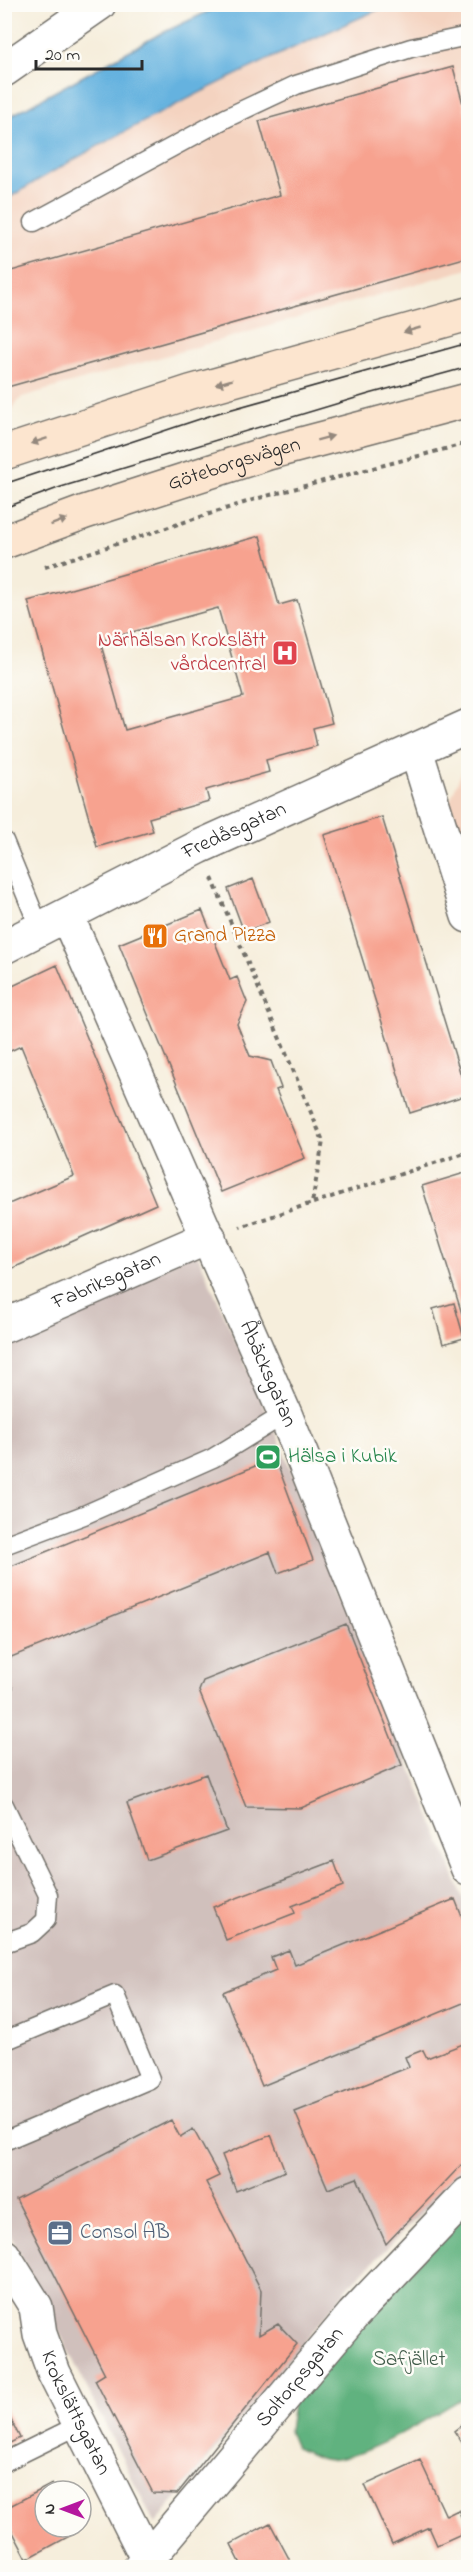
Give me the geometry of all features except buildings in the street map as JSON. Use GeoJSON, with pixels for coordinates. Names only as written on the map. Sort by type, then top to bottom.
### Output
{"type":"FeatureCollection","features":[{"type":"Feature","properties":{"kind":"main road"},"geometry":{"type":"LineString","coordinates":[[4,453],[190,392],[468,314]]}},
{"type":"Feature","properties":{"kind":"main road","name":"Göteborgsvägen"},"geometry":{"type":"LineString","coordinates":[[4,542],[85,512],[268,453],[468,400]]}},
{"type":"Feature","properties":{"kind":"street"},"geometry":{"type":"LineString","coordinates":[[4,70],[99,4]]}},
{"type":"Feature","properties":{"kind":"street","name":"Fredåsgatan"},"geometry":{"type":"LineString","coordinates":[[4,947],[199,847],[468,726]]}},
{"type":"Feature","properties":{"kind":"street"},"geometry":{"type":"LineString","coordinates":[[416,750],[468,916]]}},
{"type":"Feature","properties":{"kind":"street","name":"Åbäcksgatan"},"geometry":{"type":"LineString","coordinates":[[54,923],[209,1237],[285,1414],[468,1869]]}},
{"type":"Feature","properties":{"kind":"street","name":"Fabriksgatan"},"geometry":{"type":"LineString","coordinates":[[4,1326],[209,1237]]}},
{"type":"Feature","properties":{"kind":"street","name":"Soltorpsgatan"},"geometry":{"type":"LineString","coordinates":[[146,2565],[352,2315],[468,2194]]}},
{"type":"Feature","properties":{"kind":"street","name":"Krokslättsgatan"},"geometry":{"type":"LineString","coordinates":[[4,2256],[36,2307],[40,2334],[54,2373],[81,2424],[146,2565]]}},
{"type":"Feature","properties":{"kind":"lane"},"geometry":{"type":"LineString","coordinates":[[34,222],[226,118],[296,85],[411,48],[468,36]]}},
{"type":"Feature","properties":{"kind":"lane","name":"Åbäcksgatan"},"geometry":{"type":"LineString","coordinates":[[4,841],[54,923]]}},
{"type":"Feature","properties":{"kind":"lane"},"geometry":{"type":"LineString","coordinates":[[4,1545],[84,1515],[213,1458],[285,1414]]}},
{"type":"Feature","properties":{"kind":"lane"},"geometry":{"type":"LineString","coordinates":[[4,1805],[48,1895],[46,1920],[32,1933],[4,1943]]}},
{"type":"Feature","properties":{"kind":"lane"},"geometry":{"type":"LineString","coordinates":[[4,2041],[115,1995],[150,2079],[6,2135]]}},
{"type":"Feature","properties":{"kind":"lane"},"geometry":{"type":"LineString","coordinates":[[4,2462],[81,2424]]}},
{"type":"Feature","properties":{"kind":"path"},"geometry":{"type":"LineString","coordinates":[[38,569],[259,498],[468,443]]}},
{"type":"Feature","properties":{"kind":"path"},"geometry":{"type":"LineString","coordinates":[[199,847],[323,1141],[312,1203]]}},
{"type":"Feature","properties":{"kind":"path"},"geometry":{"type":"LineString","coordinates":[[209,1237],[468,1152]]}},
{"type":"Feature","properties":{"kind":"shaded area"},"geometry":{"type":"Polygon","coordinates":[[[389,5],[468,5],[468,269],[22,397],[5,417],[5,200],[64,164],[225,79],[389,5]]]}},
{"type":"Feature","properties":{"kind":"shaded area"},"geometry":{"type":"Polygon","coordinates":[[[468,768],[468,867],[449,803],[462,771],[468,768]]]}},
{"type":"Feature","properties":{"kind":"shaded area"},"geometry":{"type":"Polygon","coordinates":[[[196,1251],[278,1438],[468,1910],[468,2167],[351,2284],[155,2524],[5,2224],[5,1335],[196,1251]]]}},
{"type":"Feature","properties":{"kind":"green space","name":"Safjället"},"geometry":{"type":"Polygon","coordinates":[[[468,2208],[468,2397],[393,2438],[353,2455],[322,2459],[296,2448],[289,2431],[293,2402],[468,2208]]]}},
{"type":"Feature","properties":{"kind":"water"},"geometry":{"type":"Polygon","coordinates":[[[224,4],[389,5],[291,49],[146,120],[5,200],[5,119],[158,35],[224,4]]]}},
{"type":"Feature","properties":{"kind":"tram line"},"geometry":{"type":"LineString","coordinates":[[4,484],[218,413],[468,343]]}},
{"type":"Feature","properties":{"kind":"tram line"},"geometry":{"type":"LineString","coordinates":[[4,508],[61,487],[369,394],[468,367]]}},
{"type":"Feature","properties":{"kind":"place","name":"Närhälsan Krokslätt vårdcentral"},"geometry":{"type":"Point","coordinates":[285,653]}},
{"type":"Feature","properties":{"kind":"place","name":"Grand Pizza"},"geometry":{"type":"Point","coordinates":[155,936]}},
{"type":"Feature","properties":{"kind":"place","name":"Hälsa i Kubik"},"geometry":{"type":"Point","coordinates":[268,1457]}},
{"type":"Feature","properties":{"kind":"place","name":"Consol AB"},"geometry":{"type":"Point","coordinates":[60,2233]}}]}
